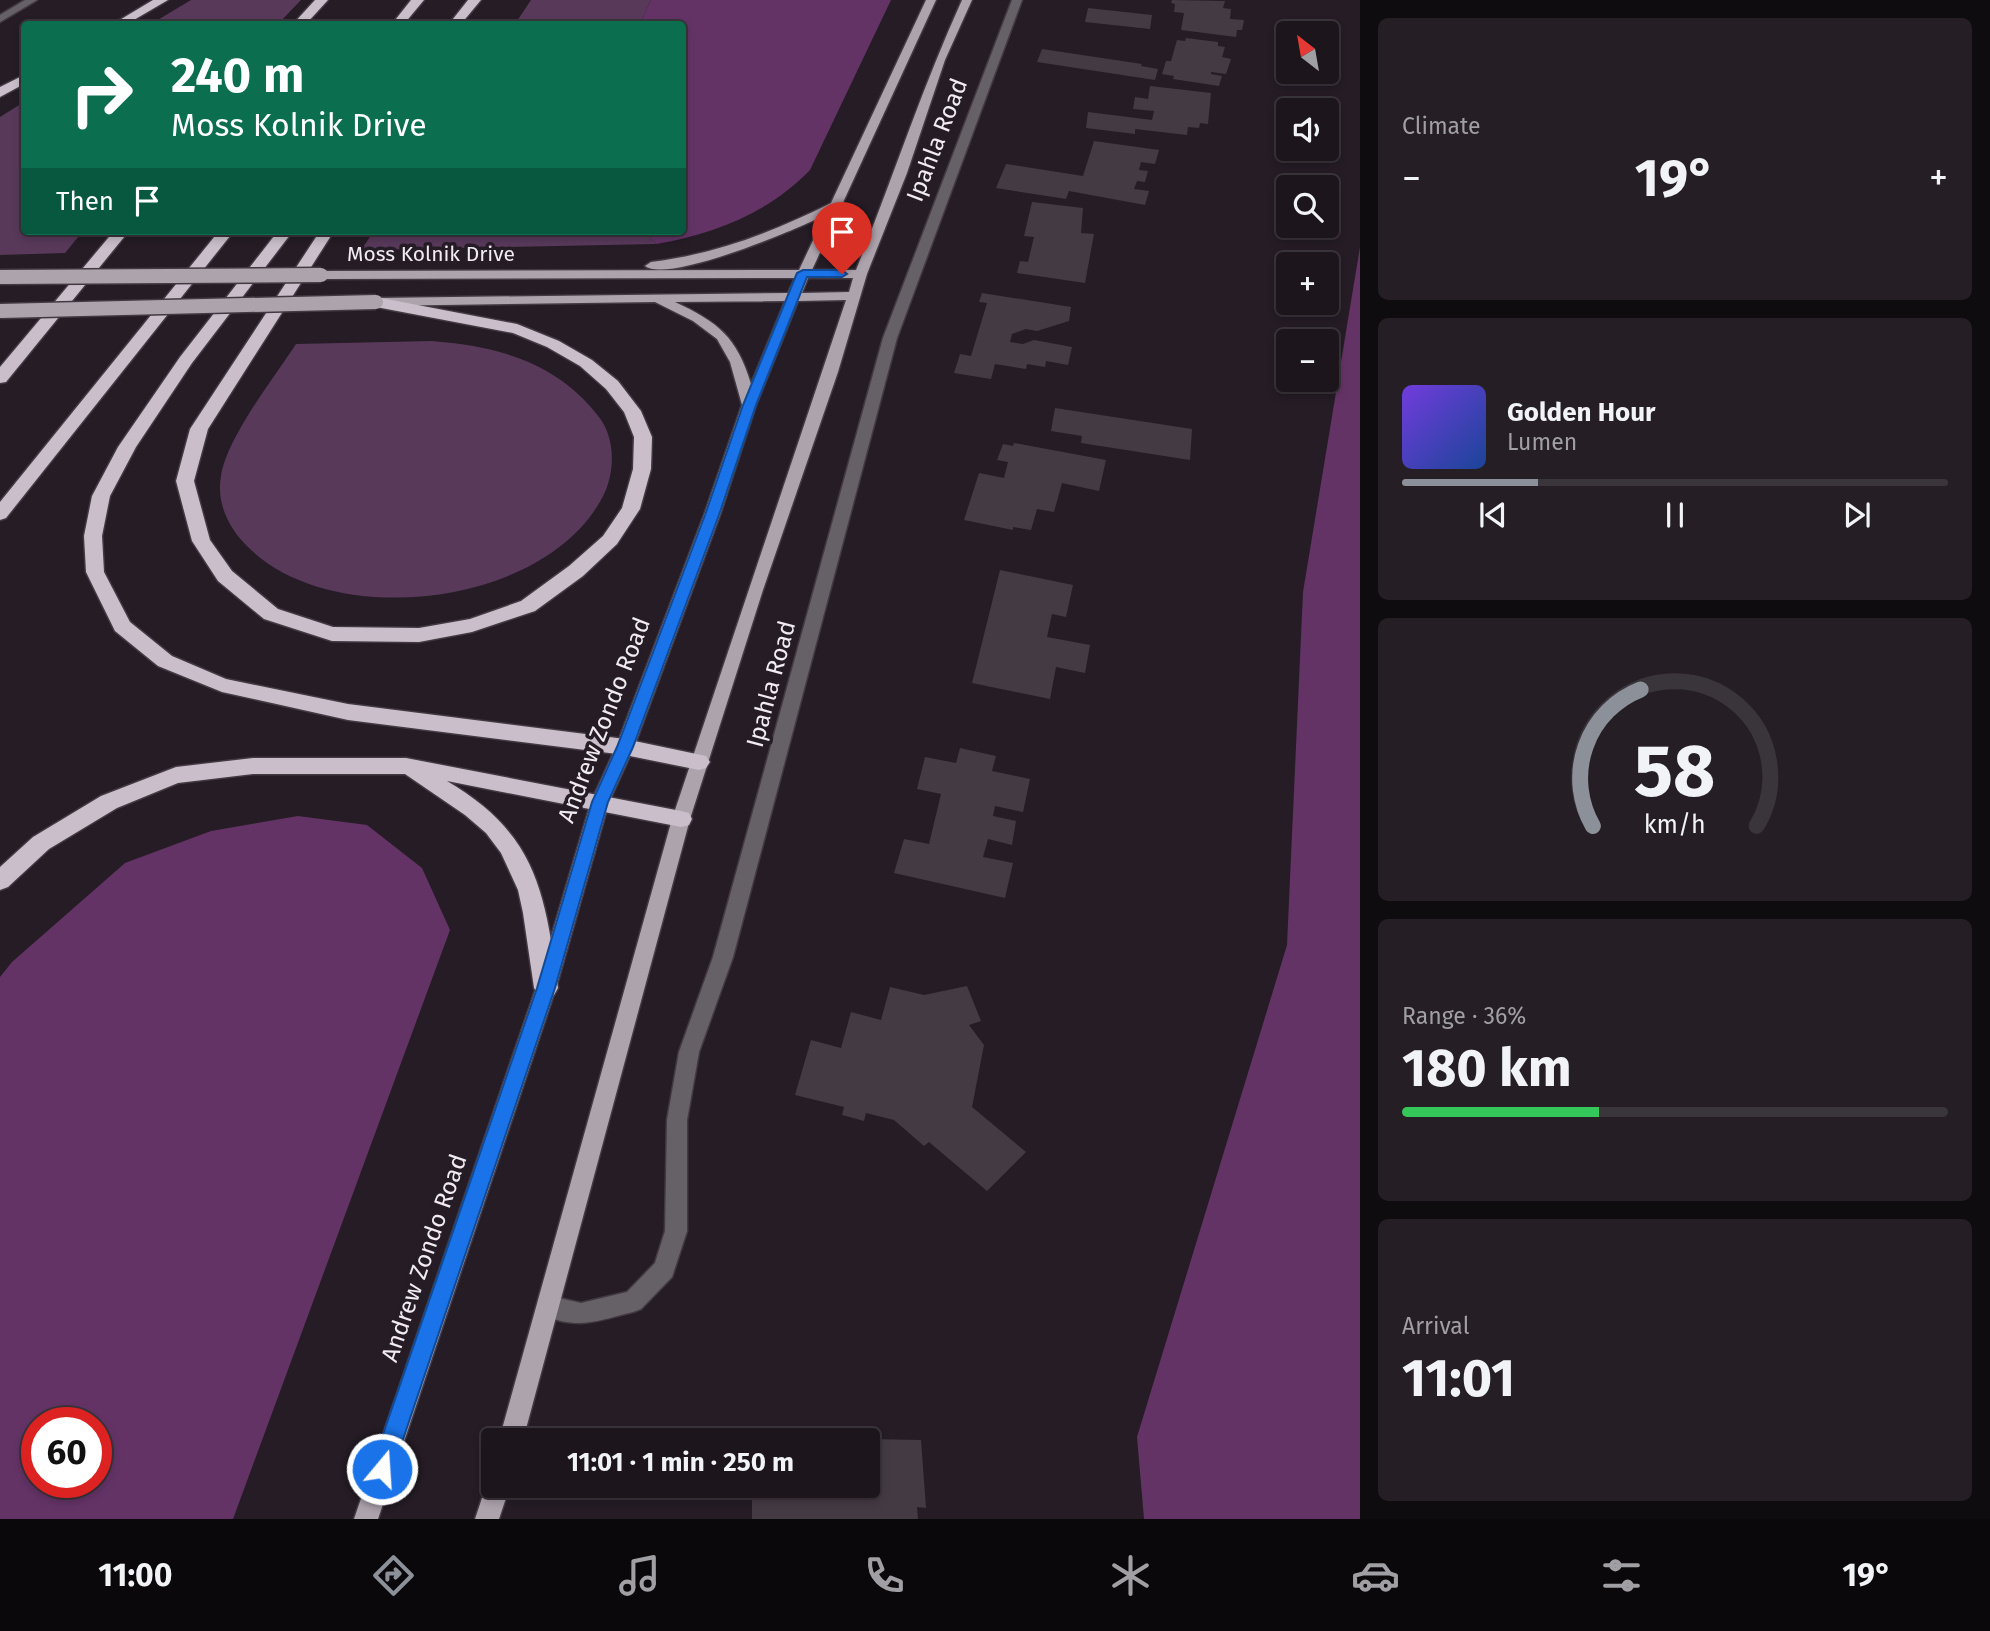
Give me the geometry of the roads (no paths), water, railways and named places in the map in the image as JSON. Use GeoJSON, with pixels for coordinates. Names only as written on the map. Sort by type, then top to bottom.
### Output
{"type":"FeatureCollection","features":[{"type":"Feature","properties":{"kind":"highway"},"geometry":{"type":"LineString","coordinates":[[124,21],[162,0]]}},
{"type":"Feature","properties":{"kind":"highway"},"geometry":{"type":"LineString","coordinates":[[302,21],[322,0]]}},
{"type":"Feature","properties":{"kind":"highway"},"geometry":{"type":"LineString","coordinates":[[400,21],[418,0]]}},
{"type":"Feature","properties":{"kind":"highway"},"geometry":{"type":"LineString","coordinates":[[458,21],[475,0]]}},
{"type":"Feature","properties":{"kind":"highway"},"geometry":{"type":"LineString","coordinates":[[470,21],[485,0]]}},
{"type":"Feature","properties":{"kind":"highway"},"geometry":{"type":"LineString","coordinates":[[0,93],[21,81]]}},
{"type":"Feature","properties":{"kind":"highway"},"geometry":{"type":"LineString","coordinates":[[0,378],[119,235]]}},
{"type":"Feature","properties":{"kind":"highway"},"geometry":{"type":"LineString","coordinates":[[0,514],[224,235]]}},
{"type":"Feature","properties":{"kind":"highway"},"geometry":{"type":"LineString","coordinates":[[283,235],[186,360],[127,447],[101,496],[93,536],[95,572],[122,626],[165,661],[222,685],[348,712],[625,747],[699,762]]}},
{"type":"Feature","properties":{"kind":"highway"},"geometry":{"type":"LineString","coordinates":[[324,235],[199,429],[185,481],[201,541],[225,576],[271,614],[332,634],[419,635],[472,625],[528,606],[576,571],[610,540],[631,509],[642,470],[643,437],[632,411],[612,385],[586,363],[553,344],[517,329],[430,306],[376,302]]}},
{"type":"Feature","properties":{"kind":"highway"},"geometry":{"type":"LineString","coordinates":[[0,881],[41,843],[109,802],[176,775],[253,766],[406,766],[681,819]]}},
{"type":"Feature","properties":{"kind":"highway"},"geometry":{"type":"LineString","coordinates":[[406,766],[475,810],[505,840],[516,856],[534,902],[546,988]]}},
{"type":"Feature","properties":{"kind":"main road","name":"Andrew Zondo Road"},"geometry":{"type":"LineString","coordinates":[[366,1519],[546,988],[600,802],[625,747],[712,515],[749,405],[793,297],[931,0]]}},
{"type":"Feature","properties":{"kind":"main road"},"geometry":{"type":"LineString","coordinates":[[515,1428],[550,1307],[681,819],[699,762],[861,274],[901,173],[940,61],[967,0]]}},
{"type":"Feature","properties":{"kind":"main road"},"geometry":{"type":"LineString","coordinates":[[550,275],[665,265],[728,251],[778,235],[836,205]]}},
{"type":"Feature","properties":{"kind":"main road","name":"Moss Kolnik Drive"},"geometry":{"type":"LineString","coordinates":[[0,277],[861,274]]}},
{"type":"Feature","properties":{"kind":"main road","name":"Moss Kolnik Drive"},"geometry":{"type":"LineString","coordinates":[[430,306],[654,297],[854,296]]}},
{"type":"Feature","properties":{"kind":"main road"},"geometry":{"type":"LineString","coordinates":[[654,297],[699,318],[722,335],[733,349],[741,368],[749,405]]}},
{"type":"Feature","properties":{"kind":"main road","name":"Moss Kolnik Drive"},"geometry":{"type":"LineString","coordinates":[[0,311],[376,302]]}},
{"type":"Feature","properties":{"kind":"main road"},"geometry":{"type":"LineString","coordinates":[[487,1519],[494,1498]]}},
{"type":"Feature","properties":{"kind":"street"},"geometry":{"type":"LineString","coordinates":[[3,15],[33,0]]}},
{"type":"Feature","properties":{"kind":"street","name":"Ipahla Road"},"geometry":{"type":"LineString","coordinates":[[550,1307],[581,1314],[633,1301],[664,1269],[676,1231],[677,1120],[689,1052],[723,957],[890,338],[1017,0]]}}]}
